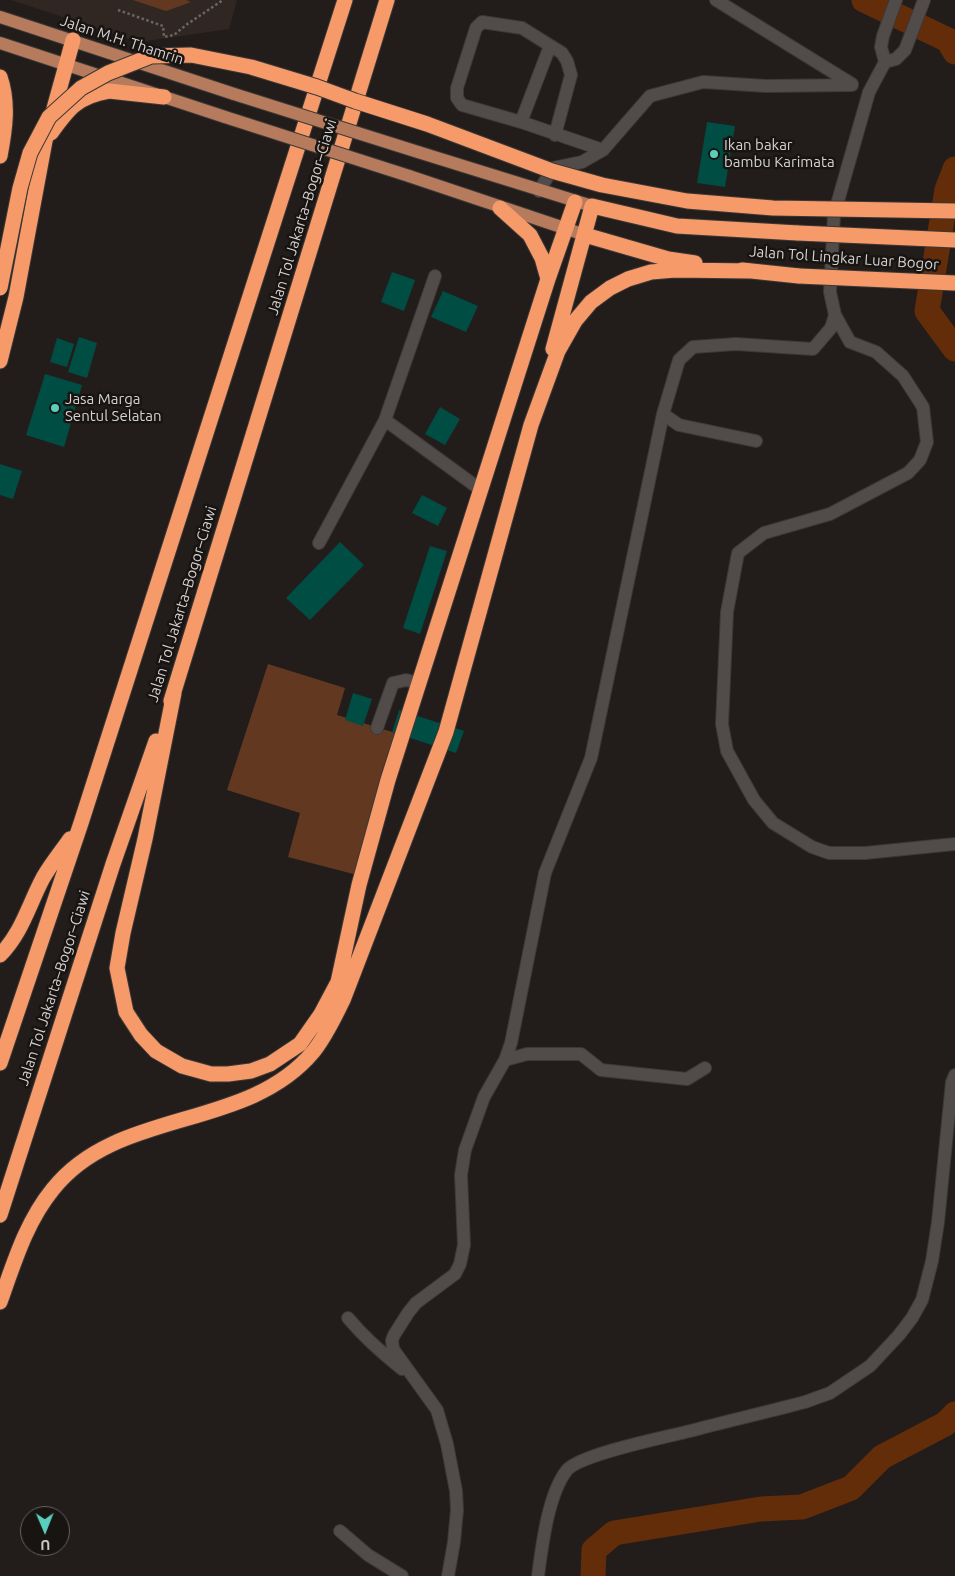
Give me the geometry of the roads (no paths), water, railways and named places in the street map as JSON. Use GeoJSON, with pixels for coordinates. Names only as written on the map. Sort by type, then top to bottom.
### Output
{"type":"FeatureCollection","features":[{"type":"Feature","properties":{"kind":"highway","name":"Jalan Tol Jakarta–Bogor–Ciawi"},"geometry":{"type":"LineString","coordinates":[[0,1063],[81,823],[345,0]]}},
{"type":"Feature","properties":{"kind":"highway","name":"Jalan Tol Jakarta–Bogor–Ciawi"},"geometry":{"type":"LineString","coordinates":[[0,1215],[113,864],[174,693],[387,0]]}},
{"type":"Feature","properties":{"kind":"highway"},"geometry":{"type":"LineString","coordinates":[[0,361],[16,297],[45,141],[73,40]]}},
{"type":"Feature","properties":{"kind":"highway"},"geometry":{"type":"LineString","coordinates":[[0,288],[20,188],[30,153],[49,117],[81,88],[108,72],[151,56],[191,55],[251,67],[427,124],[552,171],[602,185],[687,201],[773,208],[955,211]]}},
{"type":"Feature","properties":{"kind":"highway"},"geometry":{"type":"LineString","coordinates":[[0,76],[6,116],[0,156]]}},
{"type":"Feature","properties":{"kind":"highway"},"geometry":{"type":"LineString","coordinates":[[45,141],[67,110],[77,102],[93,94],[108,91],[164,97]]}},
{"type":"Feature","properties":{"kind":"highway"},"geometry":{"type":"LineString","coordinates":[[174,693],[117,968],[126,1012],[141,1035],[156,1051],[182,1066],[211,1074],[251,1071],[270,1064],[300,1044],[321,1014],[338,982],[361,876],[388,780],[548,279],[575,202]]}},
{"type":"Feature","properties":{"kind":"highway"},"geometry":{"type":"LineString","coordinates":[[0,1302],[18,1251],[36,1213],[53,1188],[77,1165],[128,1137],[240,1102],[268,1089],[292,1072],[312,1053],[327,1032],[343,1000],[446,732],[592,206]]}},
{"type":"Feature","properties":{"kind":"highway","name":"Jalan Tol Lingkar Luar Bogor"},"geometry":{"type":"LineString","coordinates":[[592,206],[676,226],[955,240]]}},
{"type":"Feature","properties":{"kind":"highway"},"geometry":{"type":"LineString","coordinates":[[500,208],[530,235],[542,258],[548,279]]}},
{"type":"Feature","properties":{"kind":"highway","name":"Jalan Tol Lingkar Luar Bogor"},"geometry":{"type":"LineString","coordinates":[[585,235],[668,259],[752,271],[799,276],[955,283]]}},
{"type":"Feature","properties":{"kind":"highway"},"geometry":{"type":"LineString","coordinates":[[531,426],[558,351],[575,321],[591,302],[610,288],[628,279],[651,272],[674,270],[752,271]]}},
{"type":"Feature","properties":{"kind":"highway"},"geometry":{"type":"LineString","coordinates":[[0,955],[10,945],[23,923],[43,878],[81,823]]}},
{"type":"Feature","properties":{"kind":"main road","name":"Jalan M.H. Thamrin"},"geometry":{"type":"LineString","coordinates":[[0,17],[234,94],[539,191],[592,206]]}},
{"type":"Feature","properties":{"kind":"main road"},"geometry":{"type":"LineString","coordinates":[[0,43],[585,235]]}},
{"type":"Feature","properties":{"kind":"street"},"geometry":{"type":"LineString","coordinates":[[716,0],[852,85],[869,92]]}},
{"type":"Feature","properties":{"kind":"street"},"geometry":{"type":"LineString","coordinates":[[896,0],[881,47],[885,62],[869,92],[834,215],[830,292],[834,315],[850,342],[876,352],[903,376],[923,407],[927,442],[920,460],[908,473],[830,514],[764,533],[738,553],[727,612],[722,724],[727,751],[754,800],[773,823],[812,847],[829,853],[865,853],[955,844]]}},
{"type":"Feature","properties":{"kind":"street"},"geometry":{"type":"LineString","coordinates":[[885,62],[896,60],[906,50],[924,0]]}},
{"type":"Feature","properties":{"kind":"street"},"geometry":{"type":"LineString","coordinates":[[555,135],[571,75],[567,61],[562,53],[522,28],[482,22],[476,28],[456,88],[457,98],[462,105],[521,122],[555,135],[603,150]]}},
{"type":"Feature","properties":{"kind":"street"},"geometry":{"type":"LineString","coordinates":[[521,122],[550,46]]}},
{"type":"Feature","properties":{"kind":"street"},"geometry":{"type":"LineString","coordinates":[[539,191],[553,168],[582,162],[603,150],[650,96],[703,82],[766,86],[852,85]]}},
{"type":"Feature","properties":{"kind":"street"},"geometry":{"type":"LineString","coordinates":[[319,543],[385,420],[435,276]]}},
{"type":"Feature","properties":{"kind":"street"},"geometry":{"type":"LineString","coordinates":[[448,1576],[457,1510],[452,1467],[442,1422],[437,1410],[393,1349],[392,1340],[398,1327],[416,1303],[455,1274],[460,1264],[464,1245],[461,1176],[465,1150],[484,1097],[505,1060],[511,1043],[545,873],[591,758],[663,414],[679,360],[694,347],[736,344],[813,349],[831,328],[834,315]]}},
{"type":"Feature","properties":{"kind":"street"},"geometry":{"type":"LineString","coordinates":[[663,414],[679,425],[756,441]]}},
{"type":"Feature","properties":{"kind":"street"},"geometry":{"type":"LineString","coordinates":[[385,420],[481,490]]}},
{"type":"Feature","properties":{"kind":"street"},"geometry":{"type":"LineString","coordinates":[[377,728],[393,683],[406,680],[419,682]]}},
{"type":"Feature","properties":{"kind":"street"},"geometry":{"type":"LineString","coordinates":[[505,1060],[527,1054],[581,1054],[601,1070],[688,1079],[705,1068]]}},
{"type":"Feature","properties":{"kind":"street"},"geometry":{"type":"LineString","coordinates":[[538,1576],[544,1532],[557,1488],[568,1470],[575,1464],[616,1449],[805,1402],[830,1393],[870,1366],[899,1335],[912,1318],[922,1300],[932,1261],[952,1082],[955,1076]]}},
{"type":"Feature","properties":{"kind":"street"},"geometry":{"type":"LineString","coordinates":[[348,1318],[388,1358],[410,1375]]}},
{"type":"Feature","properties":{"kind":"street"},"geometry":{"type":"LineString","coordinates":[[340,1531],[368,1555],[402,1576]]}},
{"type":"Feature","properties":{"kind":"waterway"},"geometry":{"type":"LineString","coordinates":[[864,0],[948,40],[955,52]]}},
{"type":"Feature","properties":{"kind":"waterway"},"geometry":{"type":"LineString","coordinates":[[955,169],[947,190],[927,311],[955,349]]}},
{"type":"Feature","properties":{"kind":"waterway"},"geometry":{"type":"LineString","coordinates":[[593,1576],[594,1550],[614,1533],[761,1509],[802,1507],[851,1488],[882,1457],[945,1424],[955,1414]]}},
{"type":"Feature","properties":{"kind":"place","name":"Ikan bakar bambu Karimata"},"geometry":{"type":"Point","coordinates":[714,154]}},
{"type":"Feature","properties":{"kind":"place","name":"Jasa Marga Sentul Selatan"},"geometry":{"type":"Point","coordinates":[55,408]}}]}
